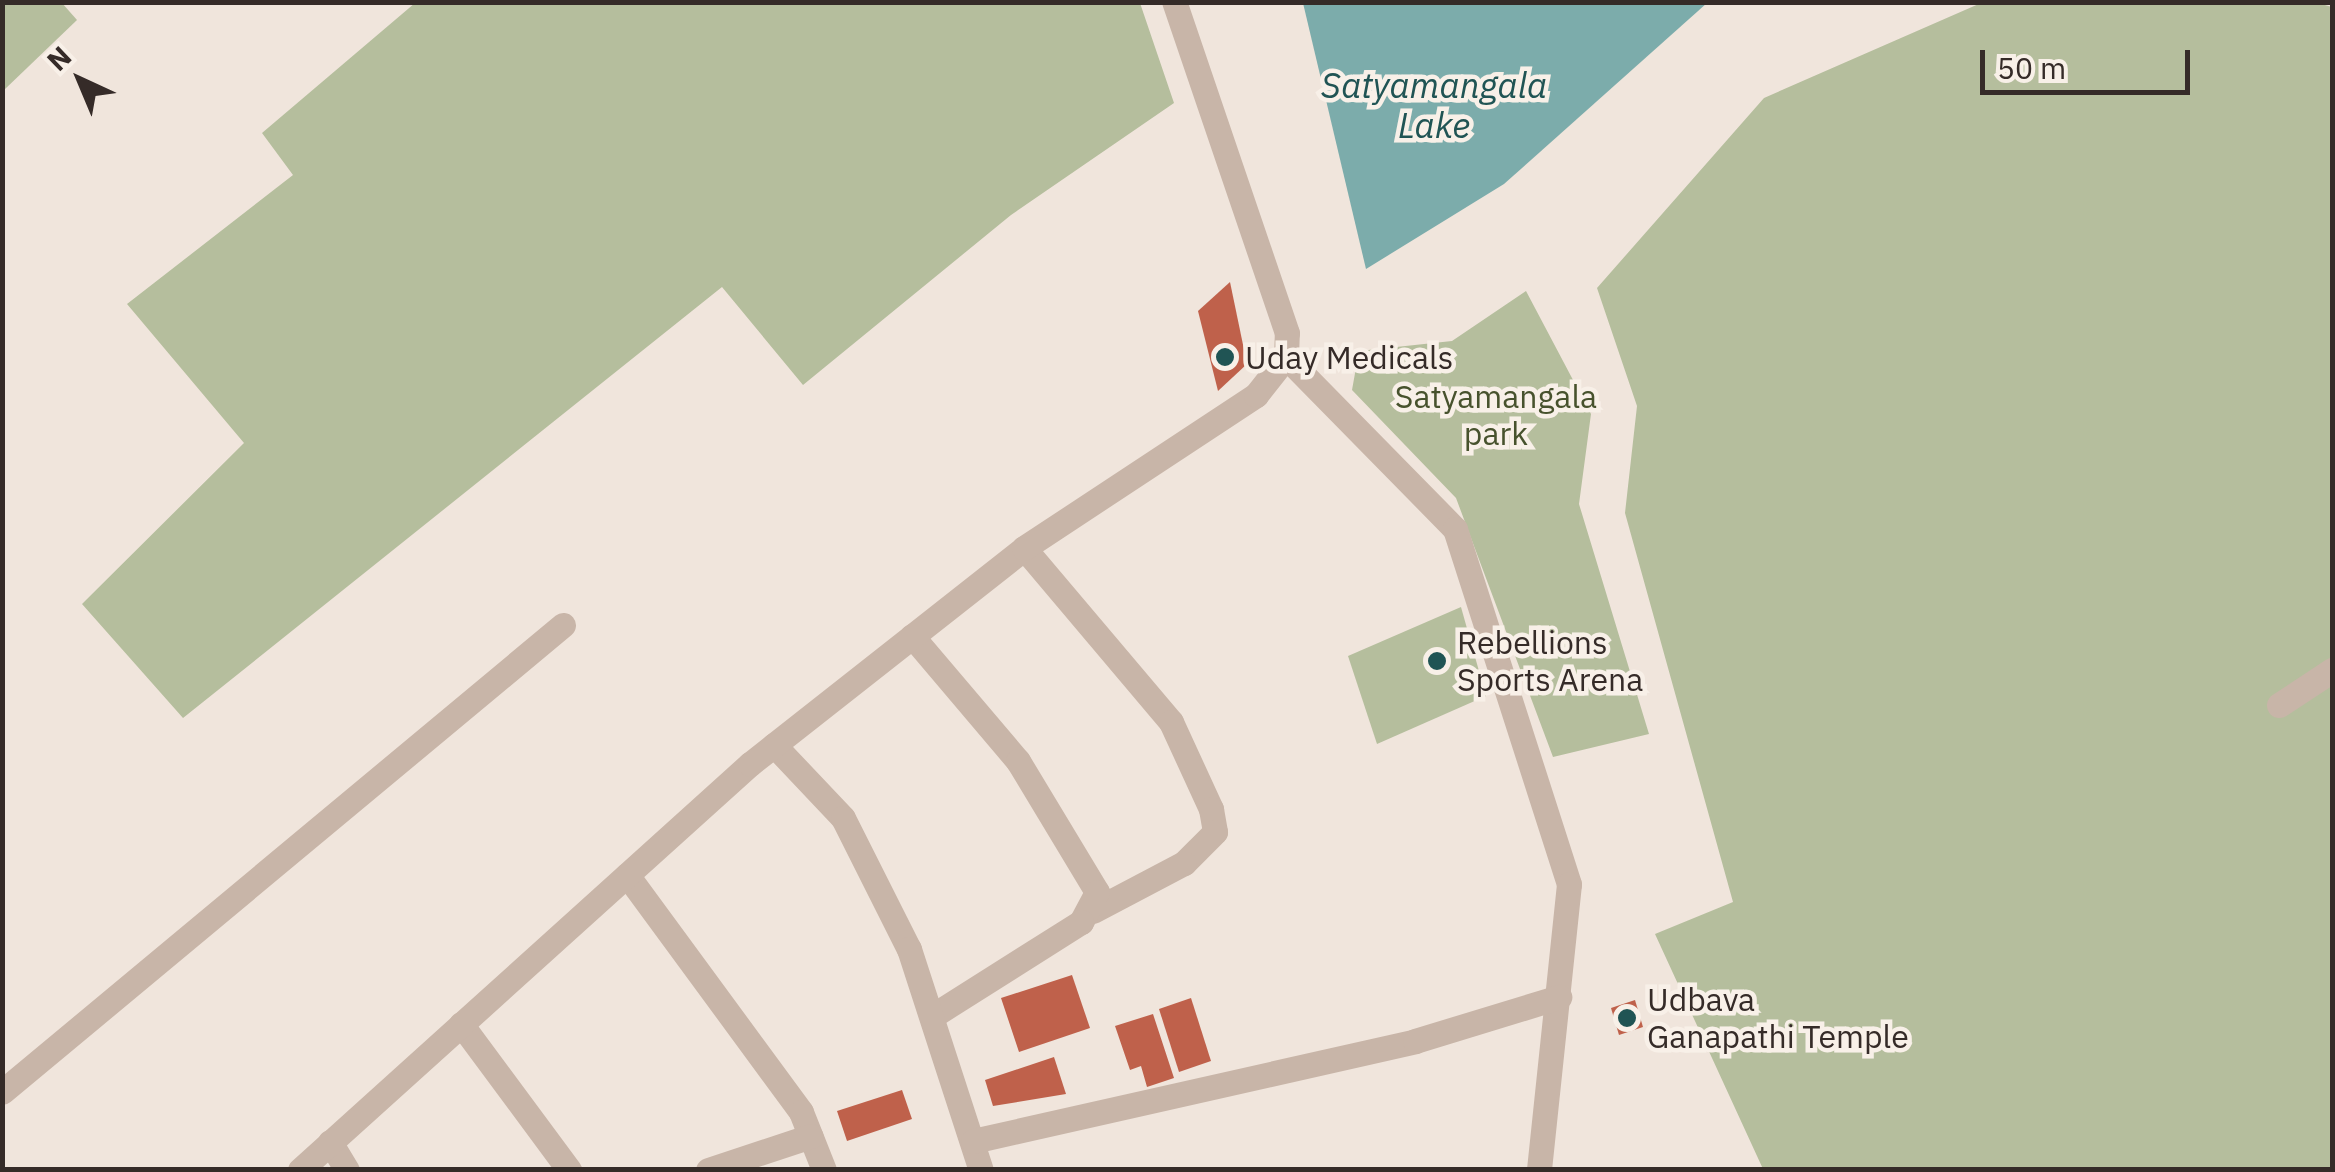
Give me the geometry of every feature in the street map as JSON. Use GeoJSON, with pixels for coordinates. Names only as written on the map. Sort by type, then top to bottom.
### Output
{"type":"FeatureCollection","features":[{"type":"Feature","properties":{"kind":"street"},"geometry":{"type":"LineString","coordinates":[[300,1170],[774,745],[1024,548],[1256,395],[1286,357],[1287,333],[1174,2]]}},
{"type":"Feature","properties":{"kind":"street"},"geometry":{"type":"LineString","coordinates":[[1286,357],[1455,530],[1569,884],[1539,1170]]}},
{"type":"Feature","properties":{"kind":"street"},"geometry":{"type":"LineString","coordinates":[[937,1014],[1093,911],[1184,864],[1215,832],[1212,809],[1171,722],[1024,548]]}},
{"type":"Feature","properties":{"kind":"street"},"geometry":{"type":"LineString","coordinates":[[2,1092],[563,625]]}},
{"type":"Feature","properties":{"kind":"street"},"geometry":{"type":"LineString","coordinates":[[912,636],[1018,761],[1097,892],[1093,911]]}},
{"type":"Feature","properties":{"kind":"street"},"geometry":{"type":"LineString","coordinates":[[2279,705],[2332,670]]}},
{"type":"Feature","properties":{"kind":"street"},"geometry":{"type":"LineString","coordinates":[[774,745],[843,818],[937,1014],[981,1170]]}},
{"type":"Feature","properties":{"kind":"street"},"geometry":{"type":"LineString","coordinates":[[627,874],[811,1136],[824,1170]]}},
{"type":"Feature","properties":{"kind":"street"},"geometry":{"type":"LineString","coordinates":[[973,1140],[1415,1040],[1559,996]]}},
{"type":"Feature","properties":{"kind":"street"},"geometry":{"type":"LineString","coordinates":[[461,1024],[568,1170]]}},
{"type":"Feature","properties":{"kind":"street"},"geometry":{"type":"LineString","coordinates":[[708,1170],[811,1136]]}},
{"type":"Feature","properties":{"kind":"street"},"geometry":{"type":"LineString","coordinates":[[330,1142],[348,1170]]}},
{"type":"Feature","properties":{"kind":"green space"},"geometry":{"type":"Polygon","coordinates":[[[3,2],[62,3],[77,20],[3,91],[3,2]]]}},
{"type":"Feature","properties":{"kind":"green space"},"geometry":{"type":"Polygon","coordinates":[[[2314,2],[2332,7],[2332,1169],[1763,1169],[1655,934],[1733,902],[1625,513],[1637,406],[1597,288],[1764,98],[1981,3],[2314,2]]]}},
{"type":"Feature","properties":{"kind":"green space"},"geometry":{"type":"Polygon","coordinates":[[[415,3],[1140,3],[1174,103],[1011,215],[803,385],[722,287],[183,718],[82,604],[244,443],[127,304],[293,175],[262,133],[415,3]]]}},
{"type":"Feature","properties":{"kind":"green space","name":"Satyamangala park"},"geometry":{"type":"Polygon","coordinates":[[[1526,291],[1591,414],[1579,504],[1649,734],[1553,757],[1456,498],[1352,390],[1359,351],[1452,341],[1526,291]]]}},
{"type":"Feature","properties":{"kind":"green space"},"geometry":{"type":"Polygon","coordinates":[[[1461,607],[1486,696],[1377,744],[1348,656],[1461,607]]]}},
{"type":"Feature","properties":{"kind":"water","name":"Satyamangala Lake"},"geometry":{"type":"Polygon","coordinates":[[[1303,2],[1707,3],[1504,184],[1366,269],[1303,2]]]}},
{"type":"Feature","properties":{"kind":"building"},"geometry":{"type":"Polygon","coordinates":[[[1230,282],[1247,364],[1218,391],[1198,311],[1230,282]]]}},
{"type":"Feature","properties":{"kind":"building"},"geometry":{"type":"Polygon","coordinates":[[[1072,975],[1090,1028],[1019,1052],[1001,998],[1072,975]]]}},
{"type":"Feature","properties":{"kind":"building"},"geometry":{"type":"Polygon","coordinates":[[[1191,998],[1211,1061],[1179,1072],[1159,1009],[1191,998]]]}},
{"type":"Feature","properties":{"kind":"building","name":"Udbava Ganapathi Temple"},"geometry":{"type":"Polygon","coordinates":[[[1635,1000],[1643,1027],[1619,1035],[1611,1008],[1635,1000]]]}},
{"type":"Feature","properties":{"kind":"building"},"geometry":{"type":"Polygon","coordinates":[[[1153,1014],[1174,1078],[1147,1087],[1141,1066],[1130,1070],[1115,1026],[1153,1014]]]}},
{"type":"Feature","properties":{"kind":"building"},"geometry":{"type":"Polygon","coordinates":[[[1054,1057],[1066,1094],[993,1106],[985,1080],[1054,1057]]]}},
{"type":"Feature","properties":{"kind":"building"},"geometry":{"type":"Polygon","coordinates":[[[902,1090],[912,1119],[847,1141],[837,1111],[902,1090]]]}},
{"type":"Feature","properties":{"kind":"place","name":"Uday Medicals"},"geometry":{"type":"Point","coordinates":[1225,357]}},
{"type":"Feature","properties":{"kind":"place","name":"Rebellions Sports Arena"},"geometry":{"type":"Point","coordinates":[1437,661]}},
{"type":"Feature","properties":{"kind":"place","name":"Udbava Ganapathi Temple"},"geometry":{"type":"Point","coordinates":[1627,1018]}}]}
